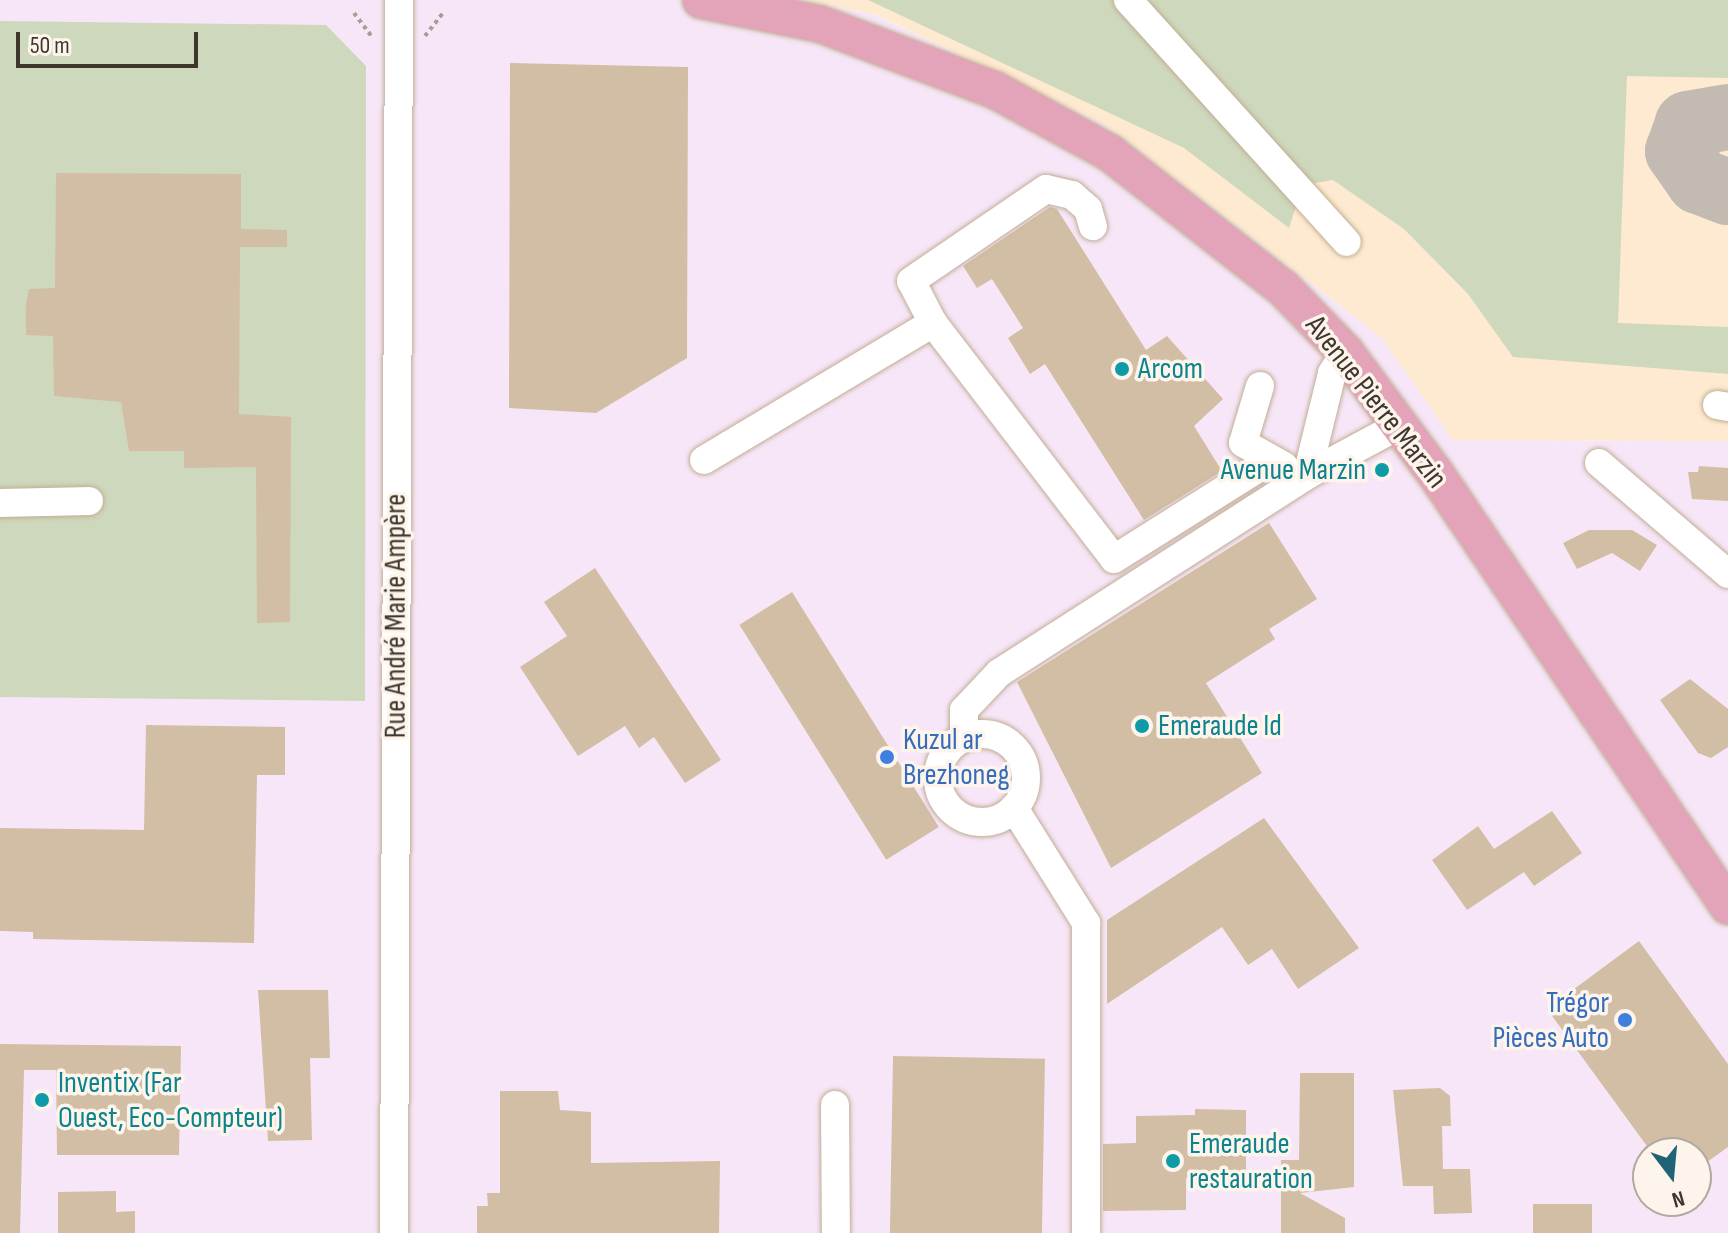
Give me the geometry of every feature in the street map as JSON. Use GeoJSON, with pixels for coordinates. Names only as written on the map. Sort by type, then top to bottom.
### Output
{"type":"FeatureCollection","features":[{"type":"Feature","properties":{"kind":"main road","name":"Avenue Pierre Marzin"},"geometry":{"type":"LineString","coordinates":[[701,0],[880,43],[1054,121],[1110,153],[1227,240],[1345,352],[1400,425],[1728,906]]}},
{"type":"Feature","properties":{"kind":"street","name":"Rue André Marie Ampère"},"geometry":{"type":"LineString","coordinates":[[394,1233],[399,0]]}},
{"type":"Feature","properties":{"kind":"street"},"geometry":{"type":"LineString","coordinates":[[1128,0],[1347,242]]}},
{"type":"Feature","properties":{"kind":"street"},"geometry":{"type":"LineString","coordinates":[[1093,226],[1088,209],[1072,195],[1046,189],[911,281],[933,323],[1114,559],[1271,460]]}},
{"type":"Feature","properties":{"kind":"street"},"geometry":{"type":"LineString","coordinates":[[704,460],[933,323]]}},
{"type":"Feature","properties":{"kind":"street"},"geometry":{"type":"LineString","coordinates":[[1307,475],[1332,373],[1345,352]]}},
{"type":"Feature","properties":{"kind":"street"},"geometry":{"type":"LineString","coordinates":[[1260,386],[1243,443],[1271,460],[1307,475]]}},
{"type":"Feature","properties":{"kind":"street"},"geometry":{"type":"LineString","coordinates":[[964,737],[994,735],[1018,752],[1025,766],[1022,796],[1014,808],[988,821],[950,808],[939,769],[964,737],[964,710],[999,673],[1307,475],[1400,425]]}},
{"type":"Feature","properties":{"kind":"street"},"geometry":{"type":"LineString","coordinates":[[1599,463],[1728,574]]}},
{"type":"Feature","properties":{"kind":"street"},"geometry":{"type":"LineString","coordinates":[[0,503],[89,501]]}},
{"type":"Feature","properties":{"kind":"street"},"geometry":{"type":"LineString","coordinates":[[994,735],[999,673]]}},
{"type":"Feature","properties":{"kind":"street"},"geometry":{"type":"LineString","coordinates":[[1014,808],[1086,923],[1086,1233]]}},
{"type":"Feature","properties":{"kind":"street"},"geometry":{"type":"LineString","coordinates":[[835,1105],[836,1233]]}},
{"type":"Feature","properties":{"kind":"shaded area"},"geometry":{"type":"Polygon","coordinates":[[[0,0],[802,0],[876,15],[1108,126],[1381,337],[1454,440],[1728,441],[1728,1233],[0,1233],[0,0]]]}},
{"type":"Feature","properties":{"kind":"shaded area"},"geometry":{"type":"Polygon","coordinates":[[[802,0],[1728,0],[1728,441],[1453,440],[1381,337],[1108,126],[877,15],[802,0]]]}},
{"type":"Feature","properties":{"kind":"green space"},"geometry":{"type":"Polygon","coordinates":[[[868,0],[1115,0],[1298,200],[1289,228],[1184,148],[868,0]]]}},
{"type":"Feature","properties":{"kind":"green space"},"geometry":{"type":"Polygon","coordinates":[[[1134,0],[1728,0],[1728,78],[1627,76],[1618,323],[1728,327],[1728,374],[1513,357],[1468,294],[1404,229],[1333,180],[1303,185],[1134,0]]]}},
{"type":"Feature","properties":{"kind":"green space"},"geometry":{"type":"Polygon","coordinates":[[[0,21],[326,25],[366,66],[365,701],[0,697],[0,21]]]}},
{"type":"Feature","properties":{"kind":"building"},"geometry":{"type":"Polygon","coordinates":[[[510,63],[688,67],[687,358],[596,413],[509,408],[510,63]]]}},
{"type":"Feature","properties":{"kind":"building"},"geometry":{"type":"Polygon","coordinates":[[[56,173],[241,174],[241,229],[287,230],[287,247],[240,247],[239,414],[291,417],[290,622],[257,623],[256,467],[184,468],[184,451],[129,451],[121,402],[54,396],[53,336],[26,335],[26,305],[29,289],[55,288],[56,173]]]}},
{"type":"Feature","properties":{"kind":"building","name":"Arcom"},"geometry":{"type":"Polygon","coordinates":[[[1050,207],[1057,209],[1146,350],[1167,336],[1223,399],[1194,426],[1222,471],[1144,520],[1045,364],[1030,374],[1008,338],[1023,328],[992,279],[977,288],[963,266],[1050,207]]]}},
{"type":"Feature","properties":{"kind":"building"},"geometry":{"type":"Polygon","coordinates":[[[1699,466],[1728,468],[1728,501],[1692,499],[1688,472],[1698,472],[1699,466]]]}},
{"type":"Feature","properties":{"kind":"building","name":"Emeraude Id"},"geometry":{"type":"Polygon","coordinates":[[[1269,523],[1317,599],[1269,629],[1275,639],[1206,683],[1262,773],[1111,868],[1017,682],[1269,523]]]}},
{"type":"Feature","properties":{"kind":"building"},"geometry":{"type":"Polygon","coordinates":[[[1589,530],[1632,530],[1657,545],[1640,571],[1612,553],[1577,569],[1563,543],[1589,530]]]}},
{"type":"Feature","properties":{"kind":"building"},"geometry":{"type":"Polygon","coordinates":[[[595,568],[721,760],[685,783],[654,737],[639,748],[625,726],[578,756],[520,667],[567,636],[544,602],[595,568]]]}},
{"type":"Feature","properties":{"kind":"building"},"geometry":{"type":"Polygon","coordinates":[[[792,592],[939,827],[886,860],[739,625],[792,592]]]}},
{"type":"Feature","properties":{"kind":"building"},"geometry":{"type":"Polygon","coordinates":[[[1690,679],[1728,709],[1728,747],[1711,758],[1698,753],[1660,700],[1690,679]]]}},
{"type":"Feature","properties":{"kind":"building"},"geometry":{"type":"Polygon","coordinates":[[[146,725],[285,727],[285,775],[257,775],[254,943],[33,939],[33,932],[0,931],[0,828],[144,830],[146,725]]]}},
{"type":"Feature","properties":{"kind":"building"},"geometry":{"type":"Polygon","coordinates":[[[1552,811],[1582,853],[1534,886],[1524,872],[1467,910],[1432,860],[1478,826],[1494,849],[1552,811]]]}},
{"type":"Feature","properties":{"kind":"building"},"geometry":{"type":"Polygon","coordinates":[[[1264,818],[1359,948],[1298,989],[1272,949],[1248,965],[1222,927],[1107,1004],[1107,920],[1264,818]]]}},
{"type":"Feature","properties":{"kind":"building"},"geometry":{"type":"Polygon","coordinates":[[[1639,941],[1728,1064],[1728,1147],[1712,1158],[1712,1137],[1640,1137],[1547,1009],[1639,941]]]}},
{"type":"Feature","properties":{"kind":"building"},"geometry":{"type":"Polygon","coordinates":[[[258,990],[328,990],[330,1058],[310,1058],[312,1140],[268,1141],[258,990]]]}},
{"type":"Feature","properties":{"kind":"building"},"geometry":{"type":"Polygon","coordinates":[[[0,1044],[181,1046],[179,1155],[57,1155],[56,1070],[24,1070],[20,1233],[0,1233],[0,1044]]]}},
{"type":"Feature","properties":{"kind":"building"},"geometry":{"type":"Polygon","coordinates":[[[893,1056],[1045,1059],[1042,1233],[890,1233],[893,1056]]]}},
{"type":"Feature","properties":{"kind":"building"},"geometry":{"type":"Polygon","coordinates":[[[1300,1073],[1354,1073],[1354,1187],[1300,1193],[1345,1218],[1345,1233],[1281,1233],[1281,1160],[1299,1160],[1300,1073]]]}},
{"type":"Feature","properties":{"kind":"building"},"geometry":{"type":"Polygon","coordinates":[[[1440,1088],[1450,1096],[1451,1126],[1442,1126],[1443,1169],[1470,1169],[1472,1213],[1434,1214],[1433,1186],[1403,1186],[1393,1090],[1440,1088]]]}},
{"type":"Feature","properties":{"kind":"building"},"geometry":{"type":"Polygon","coordinates":[[[500,1091],[558,1091],[560,1110],[591,1112],[591,1163],[720,1161],[719,1233],[477,1233],[477,1206],[488,1206],[487,1193],[500,1193],[500,1091]]]}},
{"type":"Feature","properties":{"kind":"building","name":"Emeraude restauration"},"geometry":{"type":"Polygon","coordinates":[[[1195,1109],[1246,1110],[1246,1178],[1186,1178],[1186,1210],[1103,1211],[1103,1144],[1136,1143],[1136,1116],[1195,1115],[1195,1109]]]}},
{"type":"Feature","properties":{"kind":"building"},"geometry":{"type":"Polygon","coordinates":[[[116,1191],[116,1212],[135,1211],[135,1233],[58,1233],[58,1192],[116,1191]]]}},
{"type":"Feature","properties":{"kind":"building"},"geometry":{"type":"Polygon","coordinates":[[[1533,1204],[1592,1204],[1592,1233],[1533,1233],[1533,1204]]]}},
{"type":"Feature","properties":{"kind":"taxiway"},"geometry":{"type":"LineString","coordinates":[[1728,117],[1688,124],[1678,151],[1699,181],[1728,192]]}},
{"type":"Feature","properties":{"kind":"place","name":"Arcom"},"geometry":{"type":"Point","coordinates":[1122,369]}},
{"type":"Feature","properties":{"kind":"place","name":"Avenue Marzin"},"geometry":{"type":"Point","coordinates":[1382,470]}},
{"type":"Feature","properties":{"kind":"place","name":"Emeraude Id"},"geometry":{"type":"Point","coordinates":[1142,726]}},
{"type":"Feature","properties":{"kind":"place","name":"Kuzul ar Brezhoneg"},"geometry":{"type":"Point","coordinates":[887,757]}},
{"type":"Feature","properties":{"kind":"place","name":"Trégor Pièces Auto"},"geometry":{"type":"Point","coordinates":[1625,1020]}},
{"type":"Feature","properties":{"kind":"place","name":"Inventix (Far Ouest, Eco-Compteur)"},"geometry":{"type":"Point","coordinates":[42,1100]}},
{"type":"Feature","properties":{"kind":"place","name":"Emeraude restauration"},"geometry":{"type":"Point","coordinates":[1173,1161]}}]}
